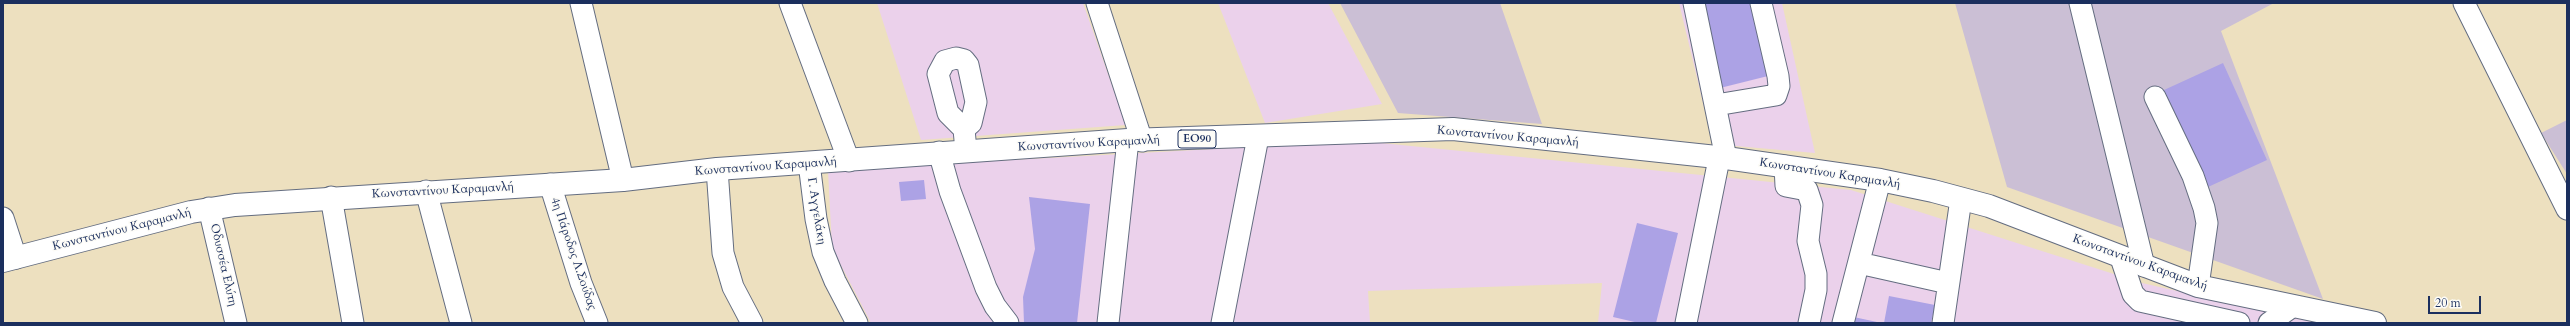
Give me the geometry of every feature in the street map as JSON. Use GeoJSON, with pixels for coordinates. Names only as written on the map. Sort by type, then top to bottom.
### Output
{"type":"FeatureCollection","features":[{"type":"Feature","properties":{"kind":"main road","name":"Κωνσταντίνου Καραμανλή"},"geometry":{"type":"LineString","coordinates":[[10,260],[209,208],[426,191],[623,180],[717,170],[939,152],[1135,140],[1258,137],[1453,129],[1722,158],[1880,180],[1989,206],[2121,258],[2198,286],[2293,306],[2323,318],[2375,323]]}},
{"type":"Feature","properties":{"kind":"street"},"geometry":{"type":"LineString","coordinates":[[581,3],[623,180]]}},
{"type":"Feature","properties":{"kind":"street"},"geometry":{"type":"LineString","coordinates":[[790,3],[849,160]]}},
{"type":"Feature","properties":{"kind":"street"},"geometry":{"type":"LineString","coordinates":[[1097,3],[1135,140],[1108,323]]}},
{"type":"Feature","properties":{"kind":"street"},"geometry":{"type":"LineString","coordinates":[[1686,323],[1722,158],[1716,105],[1694,3]]}},
{"type":"Feature","properties":{"kind":"street"},"geometry":{"type":"LineString","coordinates":[[1716,105],[1776,95],[1779,86],[1778,76],[1761,3]]}},
{"type":"Feature","properties":{"kind":"street"},"geometry":{"type":"LineString","coordinates":[[2080,3],[2144,266]]}},
{"type":"Feature","properties":{"kind":"street"},"geometry":{"type":"LineString","coordinates":[[2464,3],[2567,209]]}},
{"type":"Feature","properties":{"kind":"street"},"geometry":{"type":"LineString","coordinates":[[2155,97],[2193,176],[2204,208],[2207,224],[2198,286]]}},
{"type":"Feature","properties":{"kind":"street"},"geometry":{"type":"LineString","coordinates":[[964,129],[966,151]]}},
{"type":"Feature","properties":{"kind":"street"},"geometry":{"type":"LineString","coordinates":[[1222,323],[1258,137]]}},
{"type":"Feature","properties":{"kind":"street"},"geometry":{"type":"LineString","coordinates":[[939,152],[950,191],[986,288],[1008,323]]}},
{"type":"Feature","properties":{"kind":"street","name":"Γ. Αγγελάκη"},"geometry":{"type":"LineString","coordinates":[[809,163],[816,219],[824,252],[835,281],[857,323]]}},
{"type":"Feature","properties":{"kind":"street"},"geometry":{"type":"LineString","coordinates":[[1785,166],[1786,186],[1807,190],[1812,205],[1808,241],[1816,274],[1816,290],[1809,323]]}},
{"type":"Feature","properties":{"kind":"street"},"geometry":{"type":"LineString","coordinates":[[717,170],[723,253],[733,287],[752,323]]}},
{"type":"Feature","properties":{"kind":"street"},"geometry":{"type":"LineString","coordinates":[[1843,323],[1880,180]]}},
{"type":"Feature","properties":{"kind":"street","name":"4η Πάροδος Λ.Σούδας"},"geometry":{"type":"LineString","coordinates":[[550,184],[581,283],[597,323]]}},
{"type":"Feature","properties":{"kind":"street"},"geometry":{"type":"LineString","coordinates":[[426,191],[461,323]]}},
{"type":"Feature","properties":{"kind":"street"},"geometry":{"type":"LineString","coordinates":[[331,198],[353,323]]}},
{"type":"Feature","properties":{"kind":"street"},"geometry":{"type":"LineString","coordinates":[[1943,323],[1961,199]]}},
{"type":"Feature","properties":{"kind":"street","name":"Οδυσσέα Ελύτη"},"geometry":{"type":"LineString","coordinates":[[209,208],[236,323]]}},
{"type":"Feature","properties":{"kind":"street"},"geometry":{"type":"LineString","coordinates":[[3,218],[10,260]]}},
{"type":"Feature","properties":{"kind":"street"},"geometry":{"type":"LineString","coordinates":[[2121,258],[2133,294],[2140,301],[2239,323]]}},
{"type":"Feature","properties":{"kind":"street"},"geometry":{"type":"LineString","coordinates":[[1859,263],[1948,283]]}},
{"type":"Feature","properties":{"kind":"street"},"geometry":{"type":"LineString","coordinates":[[2269,323],[2293,306]]}},
{"type":"Feature","properties":{"kind":"shaded area"},"geometry":{"type":"Polygon","coordinates":[[[877,3],[1083,3],[1126,125],[921,140],[877,3]]]}},
{"type":"Feature","properties":{"kind":"shaded area"},"geometry":{"type":"Polygon","coordinates":[[[1218,3],[1328,3],[1382,104],[1265,123],[1218,3]]]}},
{"type":"Feature","properties":{"kind":"shaded area"},"geometry":{"type":"Polygon","coordinates":[[[1340,3],[1500,3],[1542,124],[1398,113],[1340,3]]]}},
{"type":"Feature","properties":{"kind":"shaded area"},"geometry":{"type":"Polygon","coordinates":[[[1679,3],[1782,3],[1815,153],[1713,144],[1679,3]]]}},
{"type":"Feature","properties":{"kind":"shaded area"},"geometry":{"type":"Polygon","coordinates":[[[1955,3],[2274,3],[2221,31],[2323,299],[2007,187],[1955,3]]]}},
{"type":"Feature","properties":{"kind":"shaded area"},"geometry":{"type":"Polygon","coordinates":[[[2567,120],[2567,174],[2541,133],[2567,120]]]}},
{"type":"Feature","properties":{"kind":"shaded area"},"geometry":{"type":"Polygon","coordinates":[[[1361,141],[1851,190],[2142,283],[2318,323],[1598,323],[1602,283],[1368,291],[1370,323],[871,323],[832,248],[828,170],[1361,141]]]}},
{"type":"Feature","properties":{"kind":"building"},"geometry":{"type":"Polygon","coordinates":[[[1700,3],[1751,3],[1768,76],[1720,88],[1700,3]]]}},
{"type":"Feature","properties":{"kind":"building"},"geometry":{"type":"Polygon","coordinates":[[[2223,63],[2267,160],[2208,187],[2164,90],[2223,63]]]}},
{"type":"Feature","properties":{"kind":"building"},"geometry":{"type":"Polygon","coordinates":[[[924,180],[926,199],[901,201],[899,182],[924,180]]]}},
{"type":"Feature","properties":{"kind":"building"},"geometry":{"type":"Polygon","coordinates":[[[1029,197],[1090,204],[1077,323],[1024,323],[1023,297],[1035,249],[1029,197]]]}},
{"type":"Feature","properties":{"kind":"building"},"geometry":{"type":"Polygon","coordinates":[[[1637,223],[1678,233],[1656,323],[1639,323],[1613,317],[1637,223]]]}},
{"type":"Feature","properties":{"kind":"building"},"geometry":{"type":"Polygon","coordinates":[[[1889,296],[1935,305],[1931,323],[1884,323],[1889,296]]]}},
{"type":"Feature","properties":{"kind":"building"},"geometry":{"type":"Polygon","coordinates":[[[1849,316],[1877,322],[1877,323],[1848,323],[1849,316]]]}}]}
